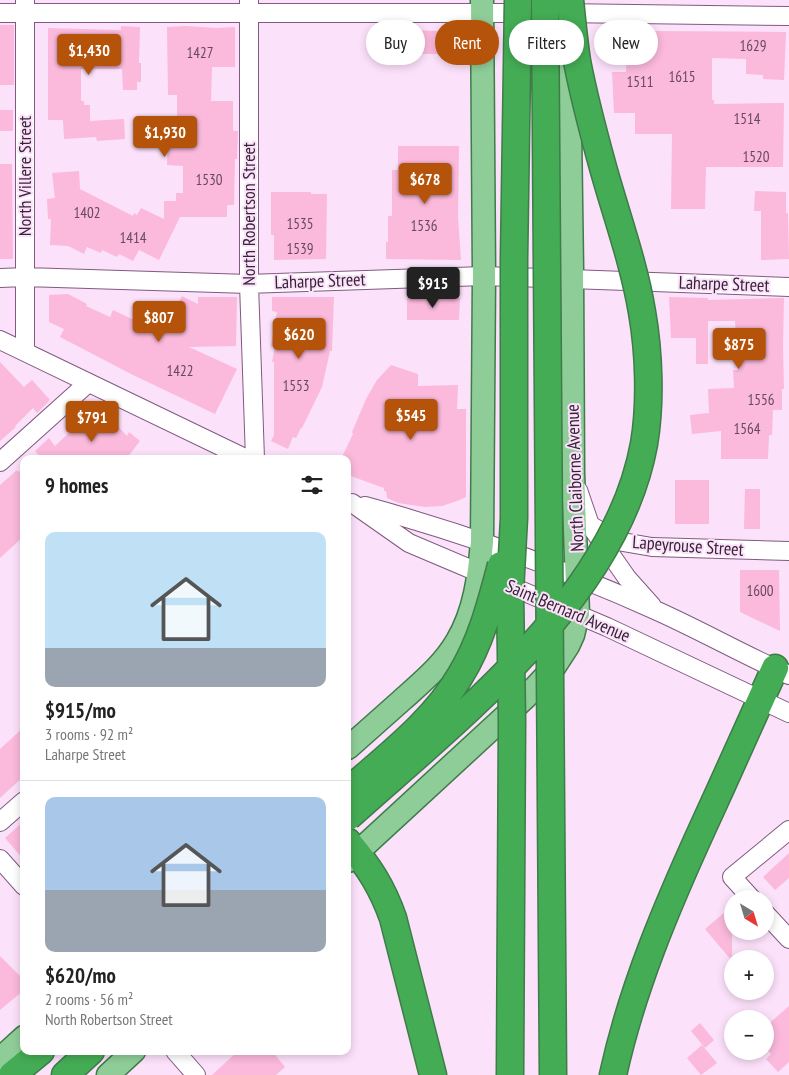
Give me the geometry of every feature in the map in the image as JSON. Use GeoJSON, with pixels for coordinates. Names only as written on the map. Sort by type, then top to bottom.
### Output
{"type":"FeatureCollection","features":[{"type":"Feature","properties":{"kind":"highway"},"geometry":{"type":"LineString","coordinates":[[510,1075],[512,721],[510,592],[514,518],[514,259],[518,0]]}},
{"type":"Feature","properties":{"kind":"highway"},"geometry":{"type":"LineString","coordinates":[[545,0],[553,1075]]}},
{"type":"Feature","properties":{"kind":"highway"},"geometry":{"type":"LineString","coordinates":[[351,814],[498,682],[545,631],[599,556],[621,516],[644,444],[647,411],[647,360],[642,311],[588,110],[577,61],[569,4]]}},
{"type":"Feature","properties":{"kind":"highway"},"geometry":{"type":"LineString","coordinates":[[351,788],[431,714],[460,676],[489,612],[514,518]]}},
{"type":"Feature","properties":{"kind":"highway"},"geometry":{"type":"LineString","coordinates":[[613,1075],[621,1036],[633,997],[673,892],[761,699],[782,671]]}},
{"type":"Feature","properties":{"kind":"highway"},"geometry":{"type":"LineString","coordinates":[[351,852],[374,875],[385,894],[393,918],[433,1074]]}},
{"type":"Feature","properties":{"kind":"highway"},"geometry":{"type":"LineString","coordinates":[[12,1075],[36,1055]]}},
{"type":"Feature","properties":{"kind":"highway"},"geometry":{"type":"LineString","coordinates":[[65,1075],[87,1055]]}},
{"type":"Feature","properties":{"kind":"main road","name":"North Claiborne Avenue"},"geometry":{"type":"LineString","coordinates":[[351,852],[526,697],[555,666],[573,635],[578,614],[578,578],[572,473],[569,4]]}},
{"type":"Feature","properties":{"kind":"main road"},"geometry":{"type":"LineString","coordinates":[[351,745],[426,679],[448,655],[458,640],[471,609],[479,574],[482,542],[484,276],[482,6]]}},
{"type":"Feature","properties":{"kind":"main road"},"geometry":{"type":"LineString","coordinates":[[0,1059],[20,1041]]}},
{"type":"Feature","properties":{"kind":"main road"},"geometry":{"type":"LineString","coordinates":[[108,1075],[130,1055]]}},
{"type":"Feature","properties":{"kind":"street"},"geometry":{"type":"LineString","coordinates":[[0,13],[25,7],[482,6],[569,4],[789,16]]}},
{"type":"Feature","properties":{"kind":"street","name":"North Villere Street"},"geometry":{"type":"LineString","coordinates":[[25,7],[25,352]]}},
{"type":"Feature","properties":{"kind":"street","name":"North Robertson Street"},"geometry":{"type":"LineString","coordinates":[[249,7],[249,284],[255,455]]}},
{"type":"Feature","properties":{"kind":"street","name":"Laharpe Street"},"geometry":{"type":"LineString","coordinates":[[0,278],[25,276],[249,284],[484,276],[789,287]]}},
{"type":"Feature","properties":{"kind":"street"},"geometry":{"type":"LineString","coordinates":[[0,340],[239,455]]}},
{"type":"Feature","properties":{"kind":"street"},"geometry":{"type":"LineString","coordinates":[[0,462],[88,383]]}},
{"type":"Feature","properties":{"kind":"street"},"geometry":{"type":"LineString","coordinates":[[572,473],[590,525],[627,578],[656,610]]}},
{"type":"Feature","properties":{"kind":"street","name":"Saint Bernard Avenue"},"geometry":{"type":"LineString","coordinates":[[351,504],[413,519],[482,542],[578,578],[656,610],[782,671]]}},
{"type":"Feature","properties":{"kind":"street","name":"Saint Bernard Avenue"},"geometry":{"type":"LineString","coordinates":[[351,505],[409,543],[578,614],[789,713]]}},
{"type":"Feature","properties":{"kind":"street","name":"Lapeyrouse Street"},"geometry":{"type":"LineString","coordinates":[[590,525],[617,541],[652,547],[789,551]]}},
{"type":"Feature","properties":{"kind":"street"},"geometry":{"type":"LineString","coordinates":[[0,822],[20,804]]}},
{"type":"Feature","properties":{"kind":"street"},"geometry":{"type":"LineString","coordinates":[[744,890],[732,877],[789,830]]}},
{"type":"Feature","properties":{"kind":"street"},"geometry":{"type":"LineString","coordinates":[[0,859],[20,882]]}},
{"type":"Feature","properties":{"kind":"street"},"geometry":{"type":"LineString","coordinates":[[774,923],[789,939]]}},
{"type":"Feature","properties":{"kind":"street"},"geometry":{"type":"LineString","coordinates":[[178,1055],[196,1075]]}},
{"type":"Feature","properties":{"kind":"building"},"geometry":{"type":"Polygon","coordinates":[[[0,25],[14,25],[14,85],[0,85],[0,25]]]}},
{"type":"Feature","properties":{"kind":"building"},"geometry":{"type":"Polygon","coordinates":[[[121,26],[140,27],[139,63],[141,63],[141,82],[137,82],[137,90],[123,90],[122,69],[81,69],[81,101],[84,101],[84,105],[90,105],[90,121],[124,119],[125,139],[97,141],[96,137],[64,139],[63,120],[48,120],[48,28],[121,30],[121,26]]]}},
{"type":"Feature","properties":{"kind":"building"},"geometry":{"type":"Polygon","coordinates":[[[167,27],[235,27],[235,67],[212,67],[211,101],[233,101],[233,131],[238,131],[234,205],[227,205],[227,217],[180,217],[159,260],[139,250],[133,261],[119,254],[117,257],[102,250],[101,253],[87,247],[84,254],[68,246],[50,245],[51,219],[48,219],[47,199],[55,198],[52,173],[79,171],[80,189],[133,216],[134,213],[137,215],[141,208],[164,219],[164,201],[176,201],[176,193],[183,193],[183,166],[167,165],[168,143],[150,143],[149,125],[177,125],[177,95],[168,95],[167,27]]]}},
{"type":"Feature","properties":{"kind":"building"},"geometry":{"type":"Polygon","coordinates":[[[425,30],[435,31],[435,54],[425,54],[425,30]]]}},
{"type":"Feature","properties":{"kind":"building"},"geometry":{"type":"Polygon","coordinates":[[[658,31],[786,32],[784,80],[763,79],[763,75],[746,74],[746,59],[712,58],[712,100],[714,100],[714,104],[784,103],[783,167],[706,167],[705,209],[671,209],[672,134],[635,134],[635,113],[614,113],[612,72],[626,72],[626,65],[658,65],[658,31]]]}},
{"type":"Feature","properties":{"kind":"building"},"geometry":{"type":"Polygon","coordinates":[[[0,110],[13,110],[13,131],[0,131],[0,110]]]}},
{"type":"Feature","properties":{"kind":"building"},"geometry":{"type":"Polygon","coordinates":[[[398,146],[459,146],[458,216],[461,260],[386,259],[388,216],[392,216],[392,170],[398,170],[398,146]]]}},
{"type":"Feature","properties":{"kind":"building"},"geometry":{"type":"Polygon","coordinates":[[[0,164],[12,164],[13,259],[0,259],[0,164]]]}},
{"type":"Feature","properties":{"kind":"building"},"geometry":{"type":"Polygon","coordinates":[[[755,191],[786,192],[789,259],[761,260],[761,211],[754,211],[755,191]]]}},
{"type":"Feature","properties":{"kind":"building"},"geometry":{"type":"Polygon","coordinates":[[[271,192],[327,194],[326,259],[274,260],[274,235],[271,235],[271,192]]]}},
{"type":"Feature","properties":{"kind":"building"},"geometry":{"type":"Polygon","coordinates":[[[68,294],[87,304],[86,306],[110,317],[113,310],[134,320],[139,310],[158,318],[164,306],[174,311],[182,296],[198,304],[198,297],[237,297],[236,346],[189,347],[237,369],[215,414],[133,375],[60,337],[64,329],[49,322],[49,295],[68,294]]]}},
{"type":"Feature","properties":{"kind":"building"},"geometry":{"type":"Polygon","coordinates":[[[272,297],[334,297],[332,351],[330,351],[322,387],[302,428],[296,438],[293,437],[288,449],[271,441],[274,435],[274,362],[272,362],[275,347],[271,346],[277,312],[272,311],[272,297]]]}},
{"type":"Feature","properties":{"kind":"building"},"geometry":{"type":"Polygon","coordinates":[[[669,297],[708,298],[708,300],[784,298],[784,389],[782,389],[782,410],[773,410],[772,435],[769,435],[768,459],[721,459],[721,431],[692,434],[690,415],[709,413],[708,389],[734,388],[733,370],[738,370],[738,343],[736,343],[735,321],[708,321],[708,364],[696,364],[696,338],[671,338],[669,297]]]}},
{"type":"Feature","properties":{"kind":"building"},"geometry":{"type":"Polygon","coordinates":[[[407,298],[460,298],[459,320],[407,320],[407,298]]]}},
{"type":"Feature","properties":{"kind":"building"},"geometry":{"type":"Polygon","coordinates":[[[0,362],[24,387],[32,380],[50,400],[37,413],[33,408],[0,441],[0,362]]]}},
{"type":"Feature","properties":{"kind":"building"},"geometry":{"type":"Polygon","coordinates":[[[391,365],[418,374],[418,386],[458,385],[457,409],[466,409],[466,497],[442,506],[425,507],[398,503],[387,498],[384,488],[351,476],[351,455],[343,455],[366,399],[377,380],[391,365]]]}},
{"type":"Feature","properties":{"kind":"building"},"geometry":{"type":"Polygon","coordinates":[[[106,414],[127,436],[129,432],[140,441],[129,455],[38,455],[35,451],[49,438],[55,446],[73,429],[76,432],[92,418],[96,423],[106,414]]]}},
{"type":"Feature","properties":{"kind":"building"},"geometry":{"type":"Polygon","coordinates":[[[17,470],[18,472],[20,470],[20,540],[0,558],[0,485],[17,470]]]}},
{"type":"Feature","properties":{"kind":"building"},"geometry":{"type":"Polygon","coordinates":[[[675,480],[709,480],[709,524],[675,524],[675,480]]]}},
{"type":"Feature","properties":{"kind":"building"},"geometry":{"type":"Polygon","coordinates":[[[745,489],[760,489],[760,529],[744,529],[745,489]]]}},
{"type":"Feature","properties":{"kind":"building"},"geometry":{"type":"Polygon","coordinates":[[[740,570],[779,570],[780,631],[740,612],[740,570]]]}},
{"type":"Feature","properties":{"kind":"building"},"geometry":{"type":"Polygon","coordinates":[[[20,731],[20,780],[0,798],[0,749],[20,731]]]}},
{"type":"Feature","properties":{"kind":"building"},"geometry":{"type":"Polygon","coordinates":[[[20,825],[20,855],[5,838],[20,825]]]}},
{"type":"Feature","properties":{"kind":"building"},"geometry":{"type":"Polygon","coordinates":[[[789,853],[789,878],[775,890],[763,877],[789,853]]]}},
{"type":"Feature","properties":{"kind":"building"},"geometry":{"type":"Polygon","coordinates":[[[724,913],[724,940],[732,940],[732,950],[724,952],[705,929],[724,913]]]}},
{"type":"Feature","properties":{"kind":"building"},"geometry":{"type":"Polygon","coordinates":[[[0,956],[20,976],[20,993],[0,1010],[0,956]]]}},
{"type":"Feature","properties":{"kind":"building"},"geometry":{"type":"Polygon","coordinates":[[[789,1006],[789,1062],[778,1072],[767,1060],[774,1060],[774,1019],[789,1006]]]}},
{"type":"Feature","properties":{"kind":"building"},"geometry":{"type":"Polygon","coordinates":[[[700,1023],[714,1040],[705,1048],[691,1031],[700,1023]]]}},
{"type":"Feature","properties":{"kind":"building"},"geometry":{"type":"Polygon","coordinates":[[[702,1045],[717,1063],[701,1075],[687,1058],[702,1045]]]}},
{"type":"Feature","properties":{"kind":"building"},"geometry":{"type":"Polygon","coordinates":[[[234,1055],[275,1055],[285,1067],[276,1075],[212,1075],[234,1055]]]}}]}
